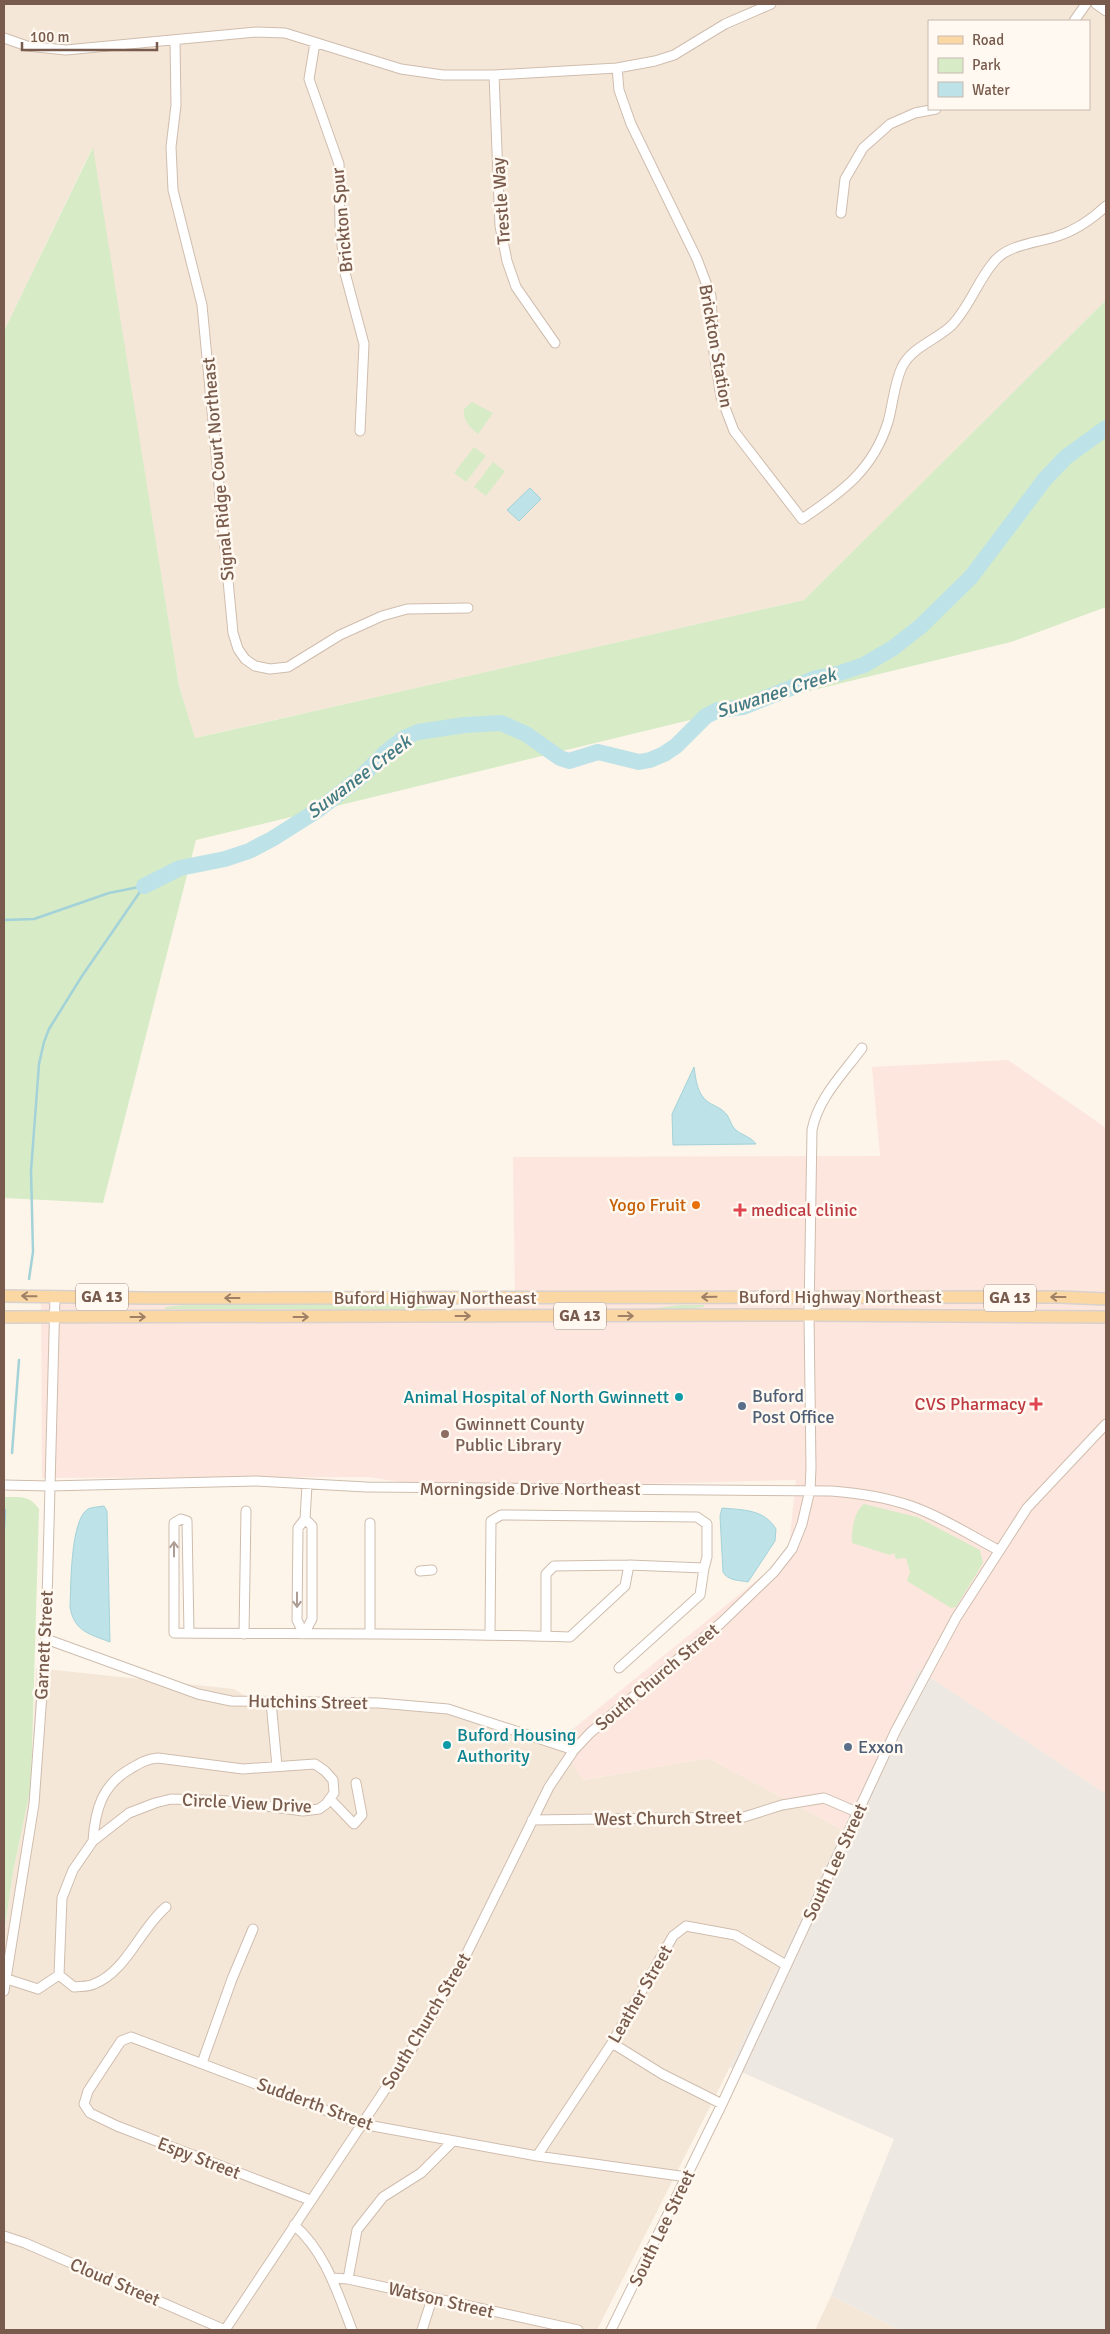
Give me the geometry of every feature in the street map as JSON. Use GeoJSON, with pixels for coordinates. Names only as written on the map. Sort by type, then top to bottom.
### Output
{"type":"FeatureCollection","features":[{"type":"Feature","properties":{"kind":"main road","name":"Buford Highway Northeast"},"geometry":{"type":"LineString","coordinates":[[4,1296],[1106,1299]]}},
{"type":"Feature","properties":{"kind":"main road","name":"Buford Highway Northeast"},"geometry":{"type":"LineString","coordinates":[[4,1317],[809,1315],[1106,1317]]}},
{"type":"Feature","properties":{"kind":"street"},"geometry":{"type":"LineString","coordinates":[[4,38],[27,46],[66,50],[256,32],[285,33],[401,69],[443,75],[494,74],[617,68],[674,55],[724,24],[771,4]]}},
{"type":"Feature","properties":{"kind":"street"},"geometry":{"type":"LineString","coordinates":[[1075,20],[1086,4]]}},
{"type":"Feature","properties":{"kind":"street"},"geometry":{"type":"LineString","coordinates":[[1096,4],[1106,12]]}},
{"type":"Feature","properties":{"kind":"street","name":"Signal Ridge Court Northeast"},"geometry":{"type":"LineString","coordinates":[[175,40],[176,105],[171,147],[173,190],[202,305],[233,633],[238,649],[245,659],[255,666],[270,669],[288,667],[340,634],[382,616],[408,609],[468,608]]}},
{"type":"Feature","properties":{"kind":"street","name":"Brickton Spur"},"geometry":{"type":"LineString","coordinates":[[315,43],[310,79],[339,164],[340,226],[345,273],[364,344],[360,430]]}},
{"type":"Feature","properties":{"kind":"street","name":"Brickton Station"},"geometry":{"type":"LineString","coordinates":[[617,68],[620,90],[631,124],[697,259],[711,296],[714,354],[721,398],[734,431],[802,520],[842,492],[859,475],[882,438],[902,367],[911,354],[951,326],[963,311],[994,261],[1018,246],[1055,237],[1074,230],[1094,218],[1106,206]]}},
{"type":"Feature","properties":{"kind":"street","name":"Trestle Way"},"geometry":{"type":"LineString","coordinates":[[494,74],[500,226],[507,261],[516,287],[555,342]]}},
{"type":"Feature","properties":{"kind":"street"},"geometry":{"type":"LineString","coordinates":[[841,213],[845,179],[863,148],[890,124],[915,113],[931,110]]}},
{"type":"Feature","properties":{"kind":"street","name":"South Church Street"},"geometry":{"type":"LineString","coordinates":[[225,2330],[410,2052],[459,1969],[549,1787],[574,1750],[590,1733],[721,1624],[774,1572],[792,1549],[802,1524],[810,1490],[809,1315],[812,1130],[815,1116],[824,1098],[862,1048]]}},
{"type":"Feature","properties":{"kind":"street","name":"Garnett Street"},"geometry":{"type":"LineString","coordinates":[[4,1991],[34,1804],[46,1639],[55,1296]]}},
{"type":"Feature","properties":{"kind":"street","name":"South Lee Street"},"geometry":{"type":"LineString","coordinates":[[611,2330],[722,2104],[920,1683],[963,1604],[1027,1508],[1106,1424]]}},
{"type":"Feature","properties":{"kind":"street","name":"Morningside Drive Northeast"},"geometry":{"type":"LineString","coordinates":[[4,1485],[49,1486],[256,1482],[482,1489],[810,1490],[872,1495],[910,1506],[935,1516],[998,1550]]}},
{"type":"Feature","properties":{"kind":"street"},"geometry":{"type":"LineString","coordinates":[[304,1634],[297,1620],[298,1528],[305,1519],[307,1485]]}},
{"type":"Feature","properties":{"kind":"street"},"geometry":{"type":"LineString","coordinates":[[244,1634],[246,1511]]}},
{"type":"Feature","properties":{"kind":"street"},"geometry":{"type":"LineString","coordinates":[[490,1634],[491,1521],[501,1515],[696,1517],[707,1524],[707,1557],[700,1595],[618,1668]]}},
{"type":"Feature","properties":{"kind":"street"},"geometry":{"type":"LineString","coordinates":[[189,1633],[187,1521],[181,1519],[174,1523],[174,1633],[490,1634],[570,1637],[626,1586],[629,1565]]}},
{"type":"Feature","properties":{"kind":"street"},"geometry":{"type":"LineString","coordinates":[[304,1634],[312,1619],[312,1526],[305,1519]]}},
{"type":"Feature","properties":{"kind":"street"},"geometry":{"type":"LineString","coordinates":[[370,1523],[370,1633]]}},
{"type":"Feature","properties":{"kind":"street"},"geometry":{"type":"LineString","coordinates":[[546,1636],[546,1574],[554,1566],[629,1565],[704,1568]]}},
{"type":"Feature","properties":{"kind":"street"},"geometry":{"type":"LineString","coordinates":[[174,1569],[188,1569]]}},
{"type":"Feature","properties":{"kind":"street"},"geometry":{"type":"LineString","coordinates":[[420,1571],[432,1570]]}},
{"type":"Feature","properties":{"kind":"street"},"geometry":{"type":"LineString","coordinates":[[298,1572],[312,1571]]}},
{"type":"Feature","properties":{"kind":"street","name":"Hutchins Street"},"geometry":{"type":"LineString","coordinates":[[46,1639],[198,1694],[231,1701],[379,1702],[448,1709],[574,1750]]}},
{"type":"Feature","properties":{"kind":"street"},"geometry":{"type":"LineString","coordinates":[[272,1702],[277,1766]]}},
{"type":"Feature","properties":{"kind":"street","name":"Circle View Drive"},"geometry":{"type":"LineString","coordinates":[[59,1975],[62,1898],[73,1870],[93,1841],[128,1813],[155,1802],[171,1799],[228,1801],[303,1810],[319,1809],[334,1793],[333,1780],[325,1771],[314,1764],[243,1770],[172,1758],[144,1759],[114,1780],[105,1791],[97,1810],[93,1841]]}},
{"type":"Feature","properties":{"kind":"street"},"geometry":{"type":"LineString","coordinates":[[330,1799],[354,1824],[362,1815],[356,1783]]}},
{"type":"Feature","properties":{"kind":"street","name":"West Church Street"},"geometry":{"type":"LineString","coordinates":[[532,1820],[744,1817],[782,1805],[824,1798],[859,1813]]}},
{"type":"Feature","properties":{"kind":"street"},"geometry":{"type":"LineString","coordinates":[[6,1979],[38,1989],[59,1975],[74,1987],[91,1985],[101,1981],[118,1966],[154,1918],[166,1907]]}},
{"type":"Feature","properties":{"kind":"street","name":"Leather Street"},"geometry":{"type":"LineString","coordinates":[[537,2156],[612,2043],[673,1936],[686,1926],[736,1935],[786,1965]]}},
{"type":"Feature","properties":{"kind":"street"},"geometry":{"type":"LineString","coordinates":[[202,2063],[232,1979],[253,1929]]}},
{"type":"Feature","properties":{"kind":"street","name":"Sudderth Street"},"geometry":{"type":"LineString","coordinates":[[90,2113],[84,2104],[88,2091],[121,2041],[131,2037],[362,2124],[452,2142],[537,2156],[687,2177]]}},
{"type":"Feature","properties":{"kind":"street"},"geometry":{"type":"LineString","coordinates":[[612,2043],[662,2074],[722,2104]]}},
{"type":"Feature","properties":{"kind":"street","name":"Espy Street"},"geometry":{"type":"LineString","coordinates":[[90,2113],[117,2126],[310,2200]]}},
{"type":"Feature","properties":{"kind":"street"},"geometry":{"type":"LineString","coordinates":[[348,2279],[358,2230],[383,2197],[421,2174],[452,2142]]}},
{"type":"Feature","properties":{"kind":"street"},"geometry":{"type":"LineString","coordinates":[[294,2225],[301,2231],[332,2278],[352,2330]]}},
{"type":"Feature","properties":{"kind":"street","name":"Cloud Street"},"geometry":{"type":"LineString","coordinates":[[4,2236],[225,2330]]}},
{"type":"Feature","properties":{"kind":"street","name":"Watson Street"},"geometry":{"type":"LineString","coordinates":[[332,2278],[348,2279],[578,2330]]}},
{"type":"Feature","properties":{"kind":"street"},"geometry":{"type":"LineString","coordinates":[[422,2330],[432,2298]]}},
{"type":"Feature","properties":{"kind":"shaded area"},"geometry":{"type":"Polygon","coordinates":[[[4,4],[1106,4],[1106,300],[804,600],[194,738],[179,686],[92,148],[4,331],[4,4]]]}},
{"type":"Feature","properties":{"kind":"shaded area"},"geometry":{"type":"Polygon","coordinates":[[[1008,1060],[1106,1128],[1106,1794],[920,1671],[843,1830],[708,1758],[583,1780],[558,1741],[788,1555],[796,1480],[446,1489],[368,1477],[42,1478],[41,1299],[423,1310],[515,1306],[513,1157],[880,1156],[872,1067],[1008,1060]]]}},
{"type":"Feature","properties":{"kind":"shaded area"},"geometry":{"type":"Polygon","coordinates":[[[36,1668],[234,1689],[251,1700],[423,1705],[558,1741],[584,1780],[708,1758],[843,1830],[730,2067],[597,2330],[4,2330],[4,1934],[13,1872],[31,1786],[36,1668]]]}},
{"type":"Feature","properties":{"kind":"shaded area"},"geometry":{"type":"Polygon","coordinates":[[[919,1670],[1106,1794],[1106,2330],[899,2330],[831,2296],[894,2139],[730,2067],[919,1670]]]}},
{"type":"Feature","properties":{"kind":"shaded area"},"geometry":{"type":"Polygon","coordinates":[[[831,2296],[899,2330],[815,2330],[831,2296]]]}},
{"type":"Feature","properties":{"kind":"green space"},"geometry":{"type":"Polygon","coordinates":[[[93,147],[179,686],[195,738],[804,600],[1106,300],[1106,607],[1011,642],[196,840],[103,1203],[4,1198],[4,331],[93,147]]]}},
{"type":"Feature","properties":{"kind":"green space"},"geometry":{"type":"Polygon","coordinates":[[[472,402],[493,413],[478,434],[465,420],[464,416],[464,409],[472,402]]]}},
{"type":"Feature","properties":{"kind":"green space"},"geometry":{"type":"Polygon","coordinates":[[[474,447],[486,456],[466,482],[454,473],[474,447]]]}},
{"type":"Feature","properties":{"kind":"green space"},"geometry":{"type":"Polygon","coordinates":[[[493,462],[505,471],[486,496],[474,487],[493,462]]]}},
{"type":"Feature","properties":{"kind":"green space"},"geometry":{"type":"Polygon","coordinates":[[[193,1304],[437,1304],[437,1306],[412,1310],[165,1309],[165,1307],[193,1304]]]}},
{"type":"Feature","properties":{"kind":"green space"},"geometry":{"type":"Polygon","coordinates":[[[679,1305],[704,1305],[704,1307],[651,1311],[651,1309],[679,1305]]]}},
{"type":"Feature","properties":{"kind":"green space"},"geometry":{"type":"Polygon","coordinates":[[[4,1497],[28,1499],[36,1504],[39,1509],[31,1786],[13,1872],[4,1934],[4,1497]]]}},
{"type":"Feature","properties":{"kind":"green space"},"geometry":{"type":"Polygon","coordinates":[[[864,1504],[917,1517],[980,1550],[983,1563],[956,1607],[951,1608],[907,1581],[910,1572],[906,1558],[896,1559],[894,1553],[890,1555],[852,1543],[852,1533],[856,1517],[864,1504]]]}},
{"type":"Feature","properties":{"kind":"water"},"geometry":{"type":"Polygon","coordinates":[[[530,488],[541,499],[519,521],[507,510],[530,488]]]}},
{"type":"Feature","properties":{"kind":"water"},"geometry":{"type":"Polygon","coordinates":[[[694,1067],[698,1086],[704,1099],[723,1111],[735,1129],[756,1144],[673,1145],[672,1114],[694,1067]]]}},
{"type":"Feature","properties":{"kind":"water"},"geometry":{"type":"Polygon","coordinates":[[[104,1506],[107,1511],[110,1642],[89,1634],[79,1627],[70,1607],[71,1570],[78,1526],[82,1516],[88,1509],[104,1506]]]}},
{"type":"Feature","properties":{"kind":"water"},"geometry":{"type":"Polygon","coordinates":[[[722,1508],[745,1510],[759,1514],[771,1522],[776,1529],[775,1541],[748,1582],[731,1579],[723,1572],[720,1516],[722,1508]]]}},
{"type":"Feature","properties":{"kind":"waterway","name":"Suwanee Creek"},"geometry":{"type":"LineString","coordinates":[[144,886],[180,868],[225,859],[249,851],[272,839],[318,810],[361,777],[386,752],[404,738],[418,732],[465,725],[501,723],[526,734],[560,758],[569,761],[598,752],[639,762],[664,754],[676,746],[706,716],[718,710],[743,707],[816,678],[837,674],[864,665],[893,648],[921,626],[971,577],[1045,479],[1066,457],[1106,428]]}},
{"type":"Feature","properties":{"kind":"waterway","name":"Suwanee Creek"},"geometry":{"type":"LineString","coordinates":[[4,920],[34,919],[109,893],[144,886]]}},
{"type":"Feature","properties":{"kind":"waterway"},"geometry":{"type":"LineString","coordinates":[[29,1279],[33,1252],[31,1171],[39,1064],[44,1042],[49,1029],[82,976],[144,886]]}},
{"type":"Feature","properties":{"kind":"waterway"},"geometry":{"type":"LineString","coordinates":[[12,1453],[19,1360]]}},
{"type":"Feature","properties":{"kind":"waterway"},"geometry":{"type":"LineString","coordinates":[[4,1529],[5,1510]]}},
{"type":"Feature","properties":{"kind":"place","name":"Yogo Fruit"},"geometry":{"type":"Point","coordinates":[696,1205]}},
{"type":"Feature","properties":{"kind":"place","name":"medical clinic"},"geometry":{"type":"Point","coordinates":[740,1210]}},
{"type":"Feature","properties":{"kind":"place","name":"Animal Hospital of North Gwinnett"},"geometry":{"type":"Point","coordinates":[679,1397]}},
{"type":"Feature","properties":{"kind":"place","name":"CVS Pharmacy"},"geometry":{"type":"Point","coordinates":[1036,1404]}},
{"type":"Feature","properties":{"kind":"place","name":"Buford Post Office"},"geometry":{"type":"Point","coordinates":[742,1406]}},
{"type":"Feature","properties":{"kind":"place","name":"Gwinnett County Public Library"},"geometry":{"type":"Point","coordinates":[445,1434]}},
{"type":"Feature","properties":{"kind":"place","name":"Buford Housing Authority"},"geometry":{"type":"Point","coordinates":[447,1745]}},
{"type":"Feature","properties":{"kind":"place","name":"Exxon"},"geometry":{"type":"Point","coordinates":[848,1747]}}]}
